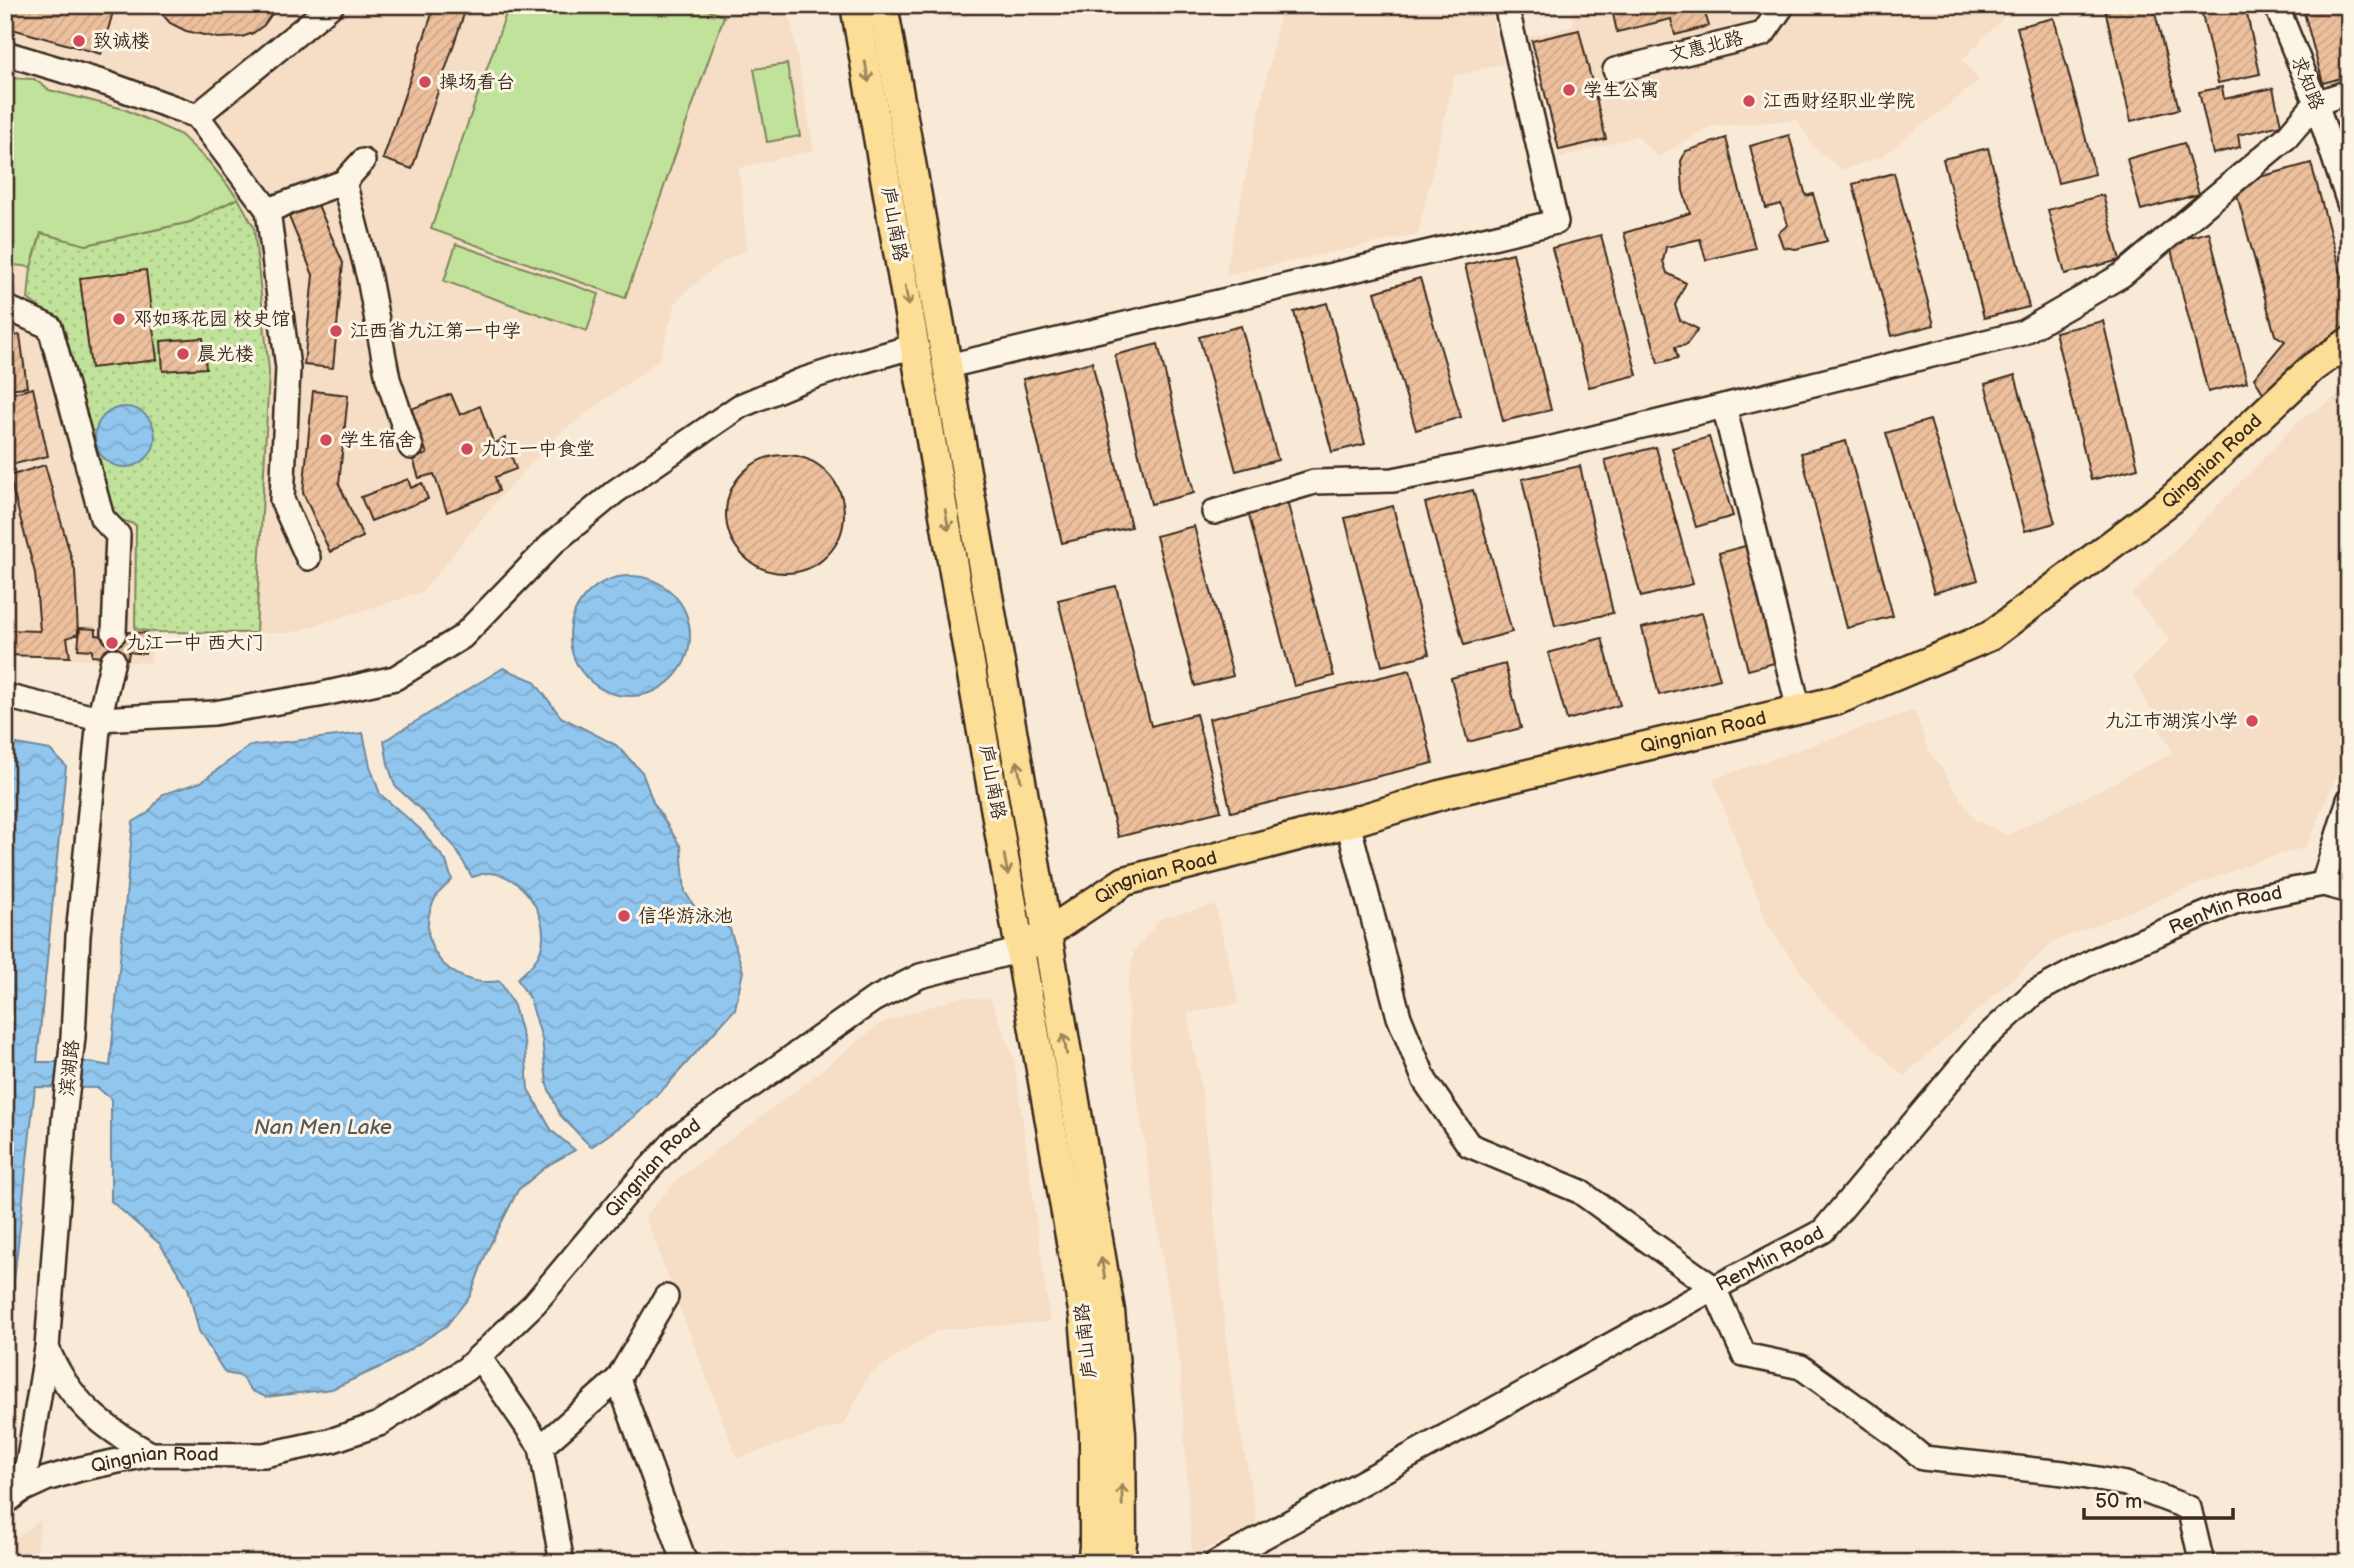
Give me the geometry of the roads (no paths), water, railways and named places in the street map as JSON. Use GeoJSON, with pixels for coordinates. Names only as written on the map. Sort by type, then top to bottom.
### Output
{"type":"FeatureCollection","features":[{"type":"Feature","properties":{"kind":"main road","name":"庐山南路"},"geometry":{"type":"LineString","coordinates":[[855,5],[1084,1315],[1094,1433],[1092,1563]]}},
{"type":"Feature","properties":{"kind":"main road","name":"庐山南路"},"geometry":{"type":"LineString","coordinates":[[883,5],[1047,933],[1110,1311],[1121,1434],[1120,1563]]}},
{"type":"Feature","properties":{"kind":"main road","name":"Qingnian Road"},"geometry":{"type":"LineString","coordinates":[[1021,950],[1125,881],[1348,823],[1444,794],[1835,701],[1990,636],[2172,499],[2312,368],[2349,342]]}},
{"type":"Feature","properties":{"kind":"street"},"geometry":{"type":"LineString","coordinates":[[197,116],[332,5]]}},
{"type":"Feature","properties":{"kind":"street"},"geometry":{"type":"LineString","coordinates":[[948,366],[1556,222],[1506,5]]}},
{"type":"Feature","properties":{"kind":"street","name":"文惠北路"},"geometry":{"type":"LineString","coordinates":[[1615,69],[1763,34],[1783,5]]}},
{"type":"Feature","properties":{"kind":"street","name":"求知路"},"geometry":{"type":"LineString","coordinates":[[2276,5],[2316,103],[2349,203]]}},
{"type":"Feature","properties":{"kind":"street"},"geometry":{"type":"LineString","coordinates":[[5,53],[108,84],[197,116],[268,210],[288,368],[282,500],[308,558]]}},
{"type":"Feature","properties":{"kind":"street"},"geometry":{"type":"LineString","coordinates":[[1214,512],[1314,482],[1393,480],[1539,451],[2022,333],[2122,275],[2287,137],[2316,103],[2349,92]]}},
{"type":"Feature","properties":{"kind":"street"},"geometry":{"type":"LineString","coordinates":[[268,210],[344,182],[363,161]]}},
{"type":"Feature","properties":{"kind":"street"},"geometry":{"type":"LineString","coordinates":[[344,182],[369,278],[388,379],[411,447]]}},
{"type":"Feature","properties":{"kind":"street"},"geometry":{"type":"LineString","coordinates":[[5,307],[50,327],[102,518],[118,535],[114,633]]}},
{"type":"Feature","properties":{"kind":"street"},"geometry":{"type":"LineString","coordinates":[[5,696],[99,719],[214,713],[319,695],[395,678],[462,636],[553,543],[616,491],[740,405],[852,363],[915,346]]}},
{"type":"Feature","properties":{"kind":"street"},"geometry":{"type":"LineString","coordinates":[[1724,406],[1798,710]]}},
{"type":"Feature","properties":{"kind":"street","name":"滨湖路"},"geometry":{"type":"LineString","coordinates":[[13,1497],[29,1457],[47,1348],[64,1119],[73,1037],[78,936],[99,719],[113,660]]}},
{"type":"Feature","properties":{"kind":"street"},"geometry":{"type":"LineString","coordinates":[[2323,884],[2349,800]]}},
{"type":"Feature","properties":{"kind":"street"},"geometry":{"type":"LineString","coordinates":[[1348,823],[1399,1017],[1425,1081],[1469,1145],[1579,1191],[1714,1289],[1744,1354],[1801,1367],[1923,1458],[2063,1473],[2126,1484],[2189,1508],[2202,1563]]}},
{"type":"Feature","properties":{"kind":"street","name":"RenMin Road"},"geometry":{"type":"LineString","coordinates":[[1216,1563],[1823,1231],[1983,1040],[2034,993],[2097,959],[2237,901],[2323,884],[2349,891]]}},
{"type":"Feature","properties":{"kind":"street","name":"Qingnian Road"},"geometry":{"type":"LineString","coordinates":[[13,1497],[46,1479],[151,1454],[264,1455],[333,1440],[379,1424],[466,1369],[480,1357],[535,1303],[677,1138],[873,1000],[920,976],[1021,950]]}},
{"type":"Feature","properties":{"kind":"street"},"geometry":{"type":"LineString","coordinates":[[541,1447],[618,1380],[666,1297]]}},
{"type":"Feature","properties":{"kind":"street"},"geometry":{"type":"LineString","coordinates":[[47,1348],[57,1371],[84,1406],[115,1434],[151,1454]]}},
{"type":"Feature","properties":{"kind":"street"},"geometry":{"type":"LineString","coordinates":[[480,1357],[541,1447],[562,1563]]}},
{"type":"Feature","properties":{"kind":"street"},"geometry":{"type":"LineString","coordinates":[[618,1380],[685,1563]]}},
{"type":"Feature","properties":{"kind":"water"},"geometry":{"type":"Polygon","coordinates":[[[125,407],[146,416],[155,437],[146,458],[125,467],[104,458],[95,437],[104,416],[125,407]]]}},
{"type":"Feature","properties":{"kind":"water"},"geometry":{"type":"Polygon","coordinates":[[[630,576],[653,580],[673,593],[686,613],[690,636],[686,659],[673,679],[653,692],[630,696],[607,692],[587,679],[574,659],[570,636],[574,613],[587,593],[607,580],[630,576]]]}},
{"type":"Feature","properties":{"kind":"water","name":"信华游泳池"},"geometry":{"type":"Polygon","coordinates":[[[503,668],[534,681],[561,717],[616,745],[642,772],[653,802],[681,847],[685,892],[694,906],[730,929],[743,971],[735,1009],[667,1085],[634,1117],[591,1147],[560,1115],[547,1085],[542,1039],[530,999],[517,979],[534,962],[541,949],[542,924],[538,911],[523,889],[501,875],[488,873],[472,877],[454,846],[395,786],[388,764],[384,741],[503,668]]]}},
{"type":"Feature","properties":{"kind":"water","name":"Nan Men Lake"},"geometry":{"type":"Polygon","coordinates":[[[363,733],[370,766],[380,794],[420,829],[446,861],[452,880],[437,895],[430,912],[428,929],[431,945],[439,959],[450,970],[465,978],[482,982],[500,981],[514,1006],[525,1045],[528,1089],[552,1131],[575,1150],[547,1166],[518,1190],[487,1251],[470,1296],[446,1326],[387,1364],[332,1389],[266,1397],[252,1391],[240,1376],[225,1373],[199,1331],[188,1288],[160,1244],[111,1201],[111,1099],[98,1088],[35,1087],[5,1364],[5,742],[50,750],[66,766],[37,1062],[89,1062],[110,1066],[133,822],[148,813],[163,794],[201,782],[249,746],[363,733]]]}},
{"type":"Feature","properties":{"kind":"place","name":"致诚楼"},"geometry":{"type":"Point","coordinates":[79,41]}},
{"type":"Feature","properties":{"kind":"place","name":"操场看台"},"geometry":{"type":"Point","coordinates":[425,82]}},
{"type":"Feature","properties":{"kind":"place","name":"学生公寓"},"geometry":{"type":"Point","coordinates":[1569,90]}},
{"type":"Feature","properties":{"kind":"place","name":"江西财经职业学院"},"geometry":{"type":"Point","coordinates":[1749,101]}},
{"type":"Feature","properties":{"kind":"place","name":"邓如琢花园 校史馆"},"geometry":{"type":"Point","coordinates":[119,319]}},
{"type":"Feature","properties":{"kind":"place","name":"江西省九江第一中学"},"geometry":{"type":"Point","coordinates":[336,331]}},
{"type":"Feature","properties":{"kind":"place","name":"晨光楼"},"geometry":{"type":"Point","coordinates":[183,354]}},
{"type":"Feature","properties":{"kind":"place","name":"学生宿舍"},"geometry":{"type":"Point","coordinates":[326,440]}},
{"type":"Feature","properties":{"kind":"place","name":"九江一中食堂"},"geometry":{"type":"Point","coordinates":[467,449]}},
{"type":"Feature","properties":{"kind":"place","name":"九江一中 西大门"},"geometry":{"type":"Point","coordinates":[112,643]}},
{"type":"Feature","properties":{"kind":"place","name":"九江市湖滨小学"},"geometry":{"type":"Point","coordinates":[2252,721]}},
{"type":"Feature","properties":{"kind":"place","name":"信华游泳池"},"geometry":{"type":"Point","coordinates":[624,916]}}]}
